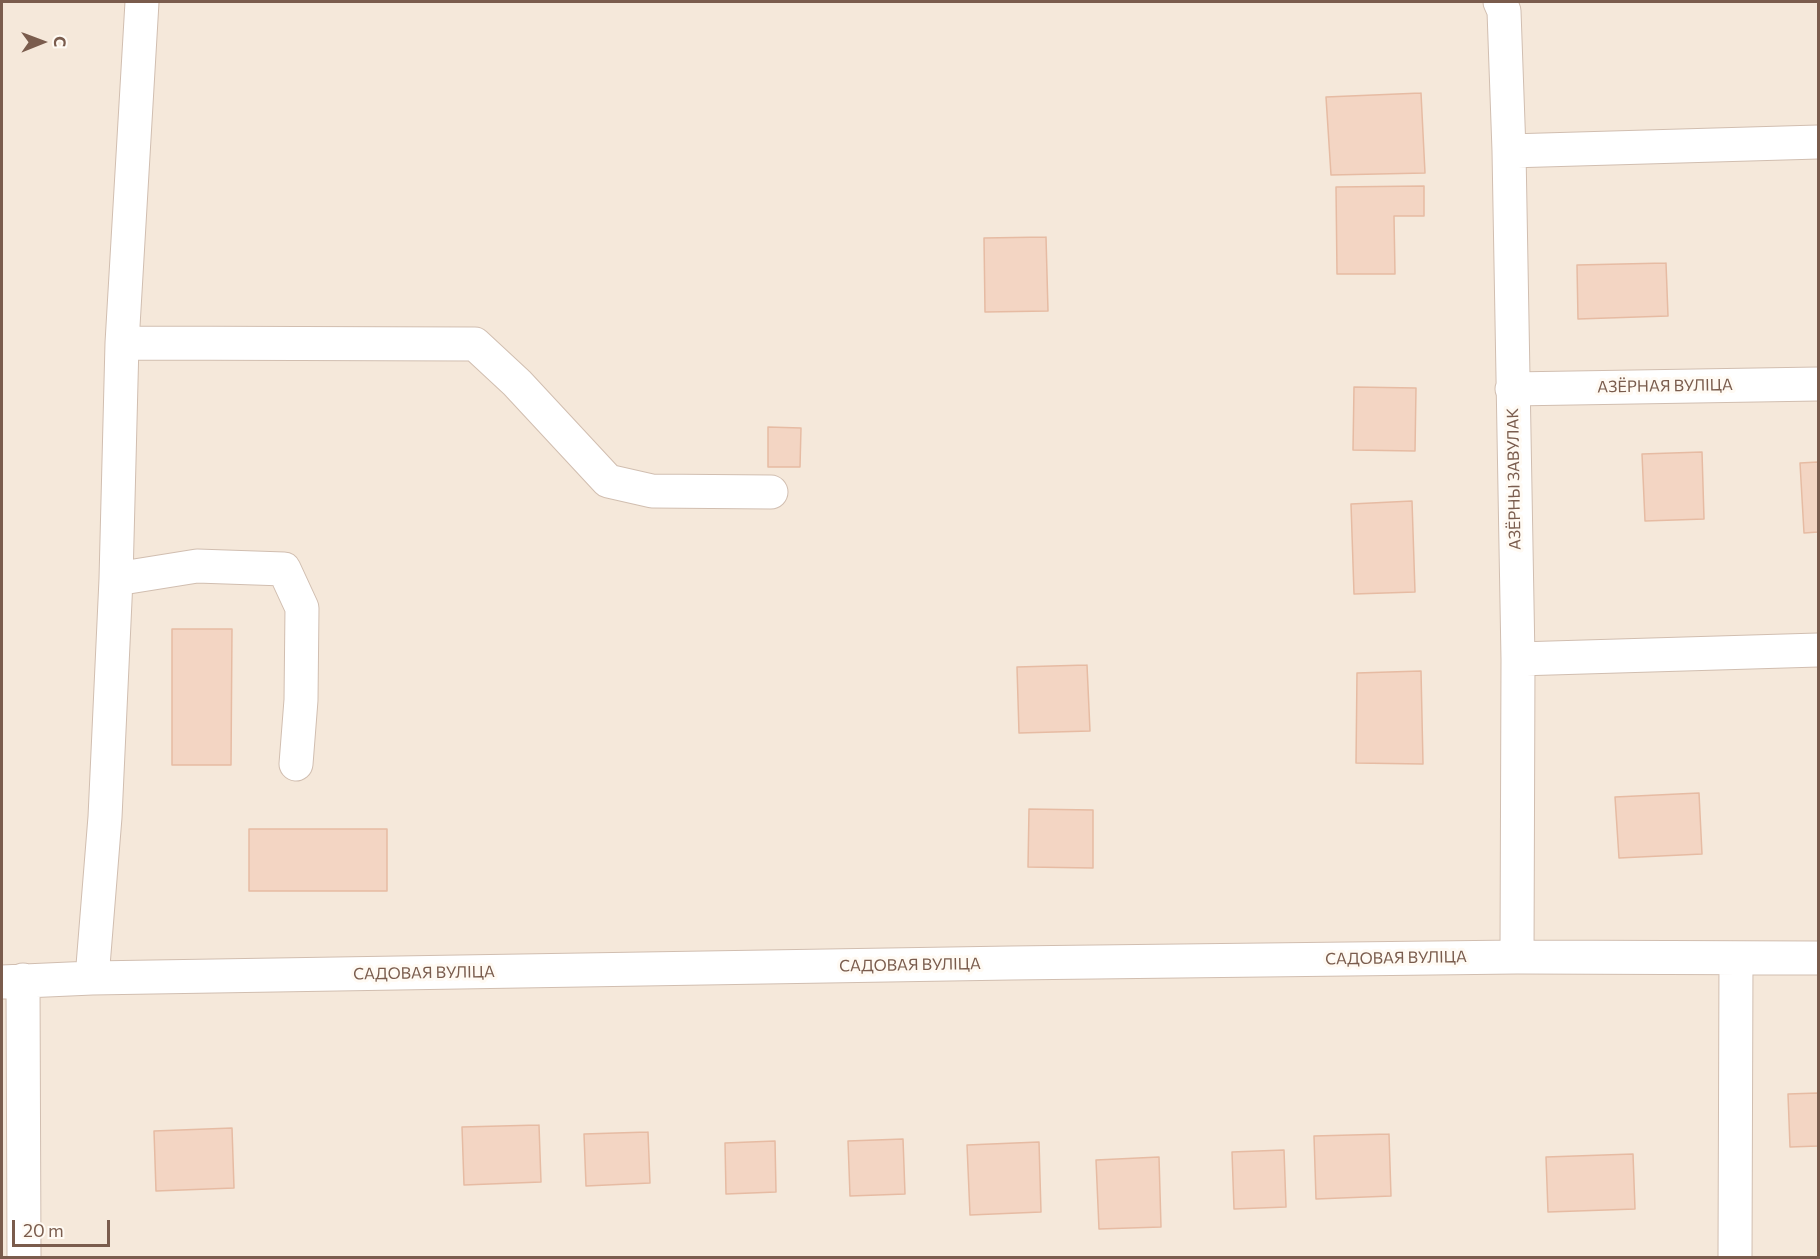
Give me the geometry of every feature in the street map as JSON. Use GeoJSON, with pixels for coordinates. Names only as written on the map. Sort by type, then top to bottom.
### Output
{"type":"FeatureCollection","features":[{"type":"Feature","properties":{"kind":"street"},"geometry":{"type":"LineString","coordinates":[[92,978],[105,817],[116,579],[122,343],[142,2]]}},
{"type":"Feature","properties":{"kind":"street","name":"АЗЁРНЫ ЗАВУЛАК"},"geometry":{"type":"LineString","coordinates":[[1500,2],[1504,11],[1509,151],[1518,659],[1517,957]]}},
{"type":"Feature","properties":{"kind":"street"},"geometry":{"type":"LineString","coordinates":[[1509,151],[1818,142]]}},
{"type":"Feature","properties":{"kind":"street"},"geometry":{"type":"LineString","coordinates":[[122,343],[475,344],[517,383],[608,481],[652,491],[771,492]]}},
{"type":"Feature","properties":{"kind":"street","name":"АЗЁРНАЯ ВУЛІЦА"},"geometry":{"type":"LineString","coordinates":[[1512,389],[1818,384]]}},
{"type":"Feature","properties":{"kind":"street"},"geometry":{"type":"LineString","coordinates":[[116,579],[197,566],[284,569],[302,609],[301,700],[296,764]]}},
{"type":"Feature","properties":{"kind":"street"},"geometry":{"type":"LineString","coordinates":[[1518,659],[1818,650]]}},
{"type":"Feature","properties":{"kind":"street","name":"САДОВАЯ ВУЛІЦА"},"geometry":{"type":"LineString","coordinates":[[12,981],[1517,957],[1818,958]]}},
{"type":"Feature","properties":{"kind":"street"},"geometry":{"type":"LineString","coordinates":[[1735,1257],[1736,958]]}},
{"type":"Feature","properties":{"kind":"street"},"geometry":{"type":"LineString","coordinates":[[12,981],[24,1257]]}},
{"type":"Feature","properties":{"kind":"shaded area"},"geometry":{"type":"Polygon","coordinates":[[[2,2],[1818,2],[1818,1257],[2,1257],[2,2]]]}},
{"type":"Feature","properties":{"kind":"building"},"geometry":{"type":"Polygon","coordinates":[[[1421,93],[1425,173],[1331,175],[1326,97],[1421,93]]]}},
{"type":"Feature","properties":{"kind":"building"},"geometry":{"type":"Polygon","coordinates":[[[1424,186],[1424,216],[1394,216],[1395,274],[1337,274],[1336,187],[1424,186]]]}},
{"type":"Feature","properties":{"kind":"building"},"geometry":{"type":"Polygon","coordinates":[[[1046,237],[1048,311],[985,312],[984,238],[1046,237]]]}},
{"type":"Feature","properties":{"kind":"building"},"geometry":{"type":"Polygon","coordinates":[[[1666,263],[1668,316],[1578,319],[1577,265],[1666,263]]]}},
{"type":"Feature","properties":{"kind":"building"},"geometry":{"type":"Polygon","coordinates":[[[1354,387],[1416,388],[1415,451],[1353,450],[1354,387]]]}},
{"type":"Feature","properties":{"kind":"building"},"geometry":{"type":"Polygon","coordinates":[[[768,427],[801,428],[800,467],[768,467],[768,427]]]}},
{"type":"Feature","properties":{"kind":"building"},"geometry":{"type":"Polygon","coordinates":[[[1702,452],[1704,519],[1645,521],[1642,454],[1702,452]]]}},
{"type":"Feature","properties":{"kind":"building"},"geometry":{"type":"Polygon","coordinates":[[[1818,462],[1818,532],[1804,533],[1800,463],[1818,462]]]}},
{"type":"Feature","properties":{"kind":"building"},"geometry":{"type":"Polygon","coordinates":[[[1412,501],[1415,592],[1354,594],[1351,504],[1412,501]]]}},
{"type":"Feature","properties":{"kind":"building"},"geometry":{"type":"Polygon","coordinates":[[[172,629],[232,629],[231,765],[172,765],[172,629]]]}},
{"type":"Feature","properties":{"kind":"building"},"geometry":{"type":"Polygon","coordinates":[[[1087,665],[1090,731],[1019,733],[1017,667],[1087,665]]]}},
{"type":"Feature","properties":{"kind":"building"},"geometry":{"type":"Polygon","coordinates":[[[1421,671],[1423,764],[1356,763],[1357,673],[1421,671]]]}},
{"type":"Feature","properties":{"kind":"building"},"geometry":{"type":"Polygon","coordinates":[[[1699,793],[1702,854],[1619,858],[1615,797],[1699,793]]]}},
{"type":"Feature","properties":{"kind":"building"},"geometry":{"type":"Polygon","coordinates":[[[1029,809],[1093,810],[1093,868],[1028,867],[1029,809]]]}},
{"type":"Feature","properties":{"kind":"building"},"geometry":{"type":"Polygon","coordinates":[[[249,829],[387,829],[387,891],[249,891],[249,829]]]}},
{"type":"Feature","properties":{"kind":"building"},"geometry":{"type":"Polygon","coordinates":[[[1818,1093],[1818,1146],[1790,1147],[1788,1094],[1818,1093]]]}},
{"type":"Feature","properties":{"kind":"building"},"geometry":{"type":"Polygon","coordinates":[[[539,1125],[541,1182],[464,1185],[462,1127],[539,1125]]]}},
{"type":"Feature","properties":{"kind":"building"},"geometry":{"type":"Polygon","coordinates":[[[232,1128],[234,1188],[156,1191],[154,1131],[232,1128]]]}},
{"type":"Feature","properties":{"kind":"building"},"geometry":{"type":"Polygon","coordinates":[[[648,1132],[650,1183],[586,1186],[584,1134],[648,1132]]]}},
{"type":"Feature","properties":{"kind":"building"},"geometry":{"type":"Polygon","coordinates":[[[1389,1134],[1391,1196],[1316,1199],[1314,1136],[1389,1134]]]}},
{"type":"Feature","properties":{"kind":"building"},"geometry":{"type":"Polygon","coordinates":[[[903,1139],[905,1194],[850,1196],[848,1141],[903,1139]]]}},
{"type":"Feature","properties":{"kind":"building"},"geometry":{"type":"Polygon","coordinates":[[[775,1141],[776,1192],[726,1194],[725,1143],[775,1141]]]}},
{"type":"Feature","properties":{"kind":"building"},"geometry":{"type":"Polygon","coordinates":[[[1039,1142],[1041,1212],[970,1215],[967,1145],[1039,1142]]]}},
{"type":"Feature","properties":{"kind":"building"},"geometry":{"type":"Polygon","coordinates":[[[1284,1150],[1286,1207],[1234,1209],[1232,1152],[1284,1150]]]}},
{"type":"Feature","properties":{"kind":"building"},"geometry":{"type":"Polygon","coordinates":[[[1633,1154],[1635,1209],[1548,1212],[1546,1157],[1633,1154]]]}},
{"type":"Feature","properties":{"kind":"building"},"geometry":{"type":"Polygon","coordinates":[[[1159,1157],[1161,1227],[1099,1229],[1096,1160],[1159,1157]]]}}]}
